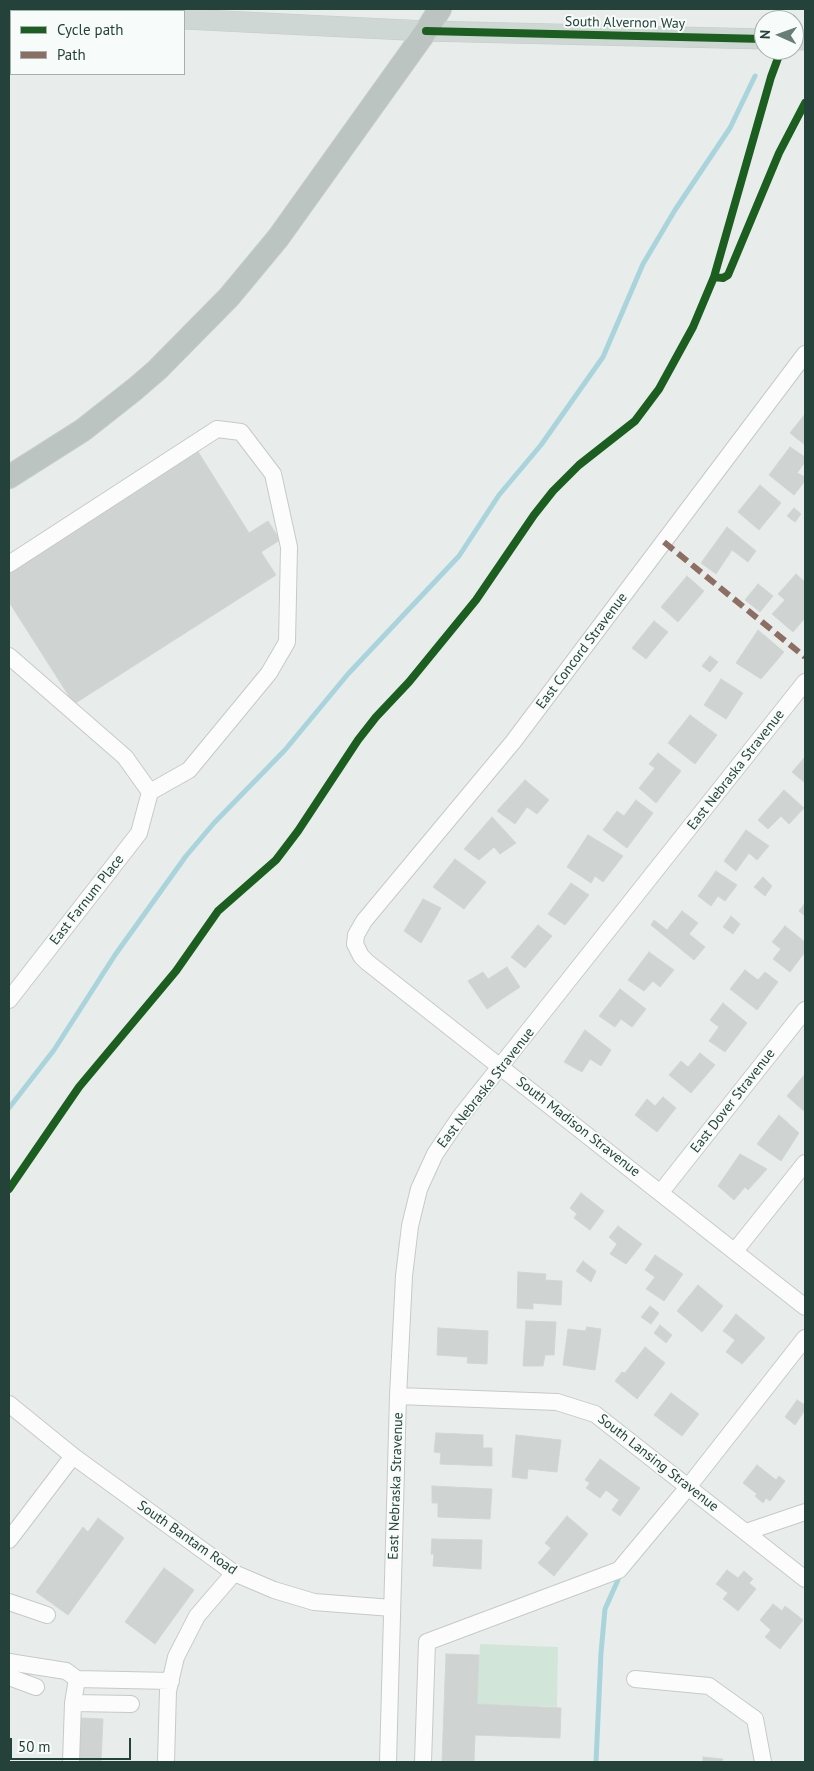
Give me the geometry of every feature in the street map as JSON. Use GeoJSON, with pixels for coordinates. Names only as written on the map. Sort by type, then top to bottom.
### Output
{"type":"FeatureCollection","features":[{"type":"Feature","properties":{"kind":"highway"},"geometry":{"type":"LineString","coordinates":[[9,477],[83,430],[135,390],[217,310],[278,238],[440,9]]}},
{"type":"Feature","properties":{"kind":"main road","name":"South Alvernon Way"},"geometry":{"type":"LineString","coordinates":[[185,19],[426,31],[754,39]]}},
{"type":"Feature","properties":{"kind":"street","name":"East Concord Stravenue"},"geometry":{"type":"LineString","coordinates":[[355,944],[356,935],[364,921],[513,742],[805,354]]}},
{"type":"Feature","properties":{"kind":"street"},"geometry":{"type":"LineString","coordinates":[[9,564],[217,429],[242,432],[273,474],[288,546],[287,642],[269,673],[189,770],[150,792],[126,758],[9,656]]}},
{"type":"Feature","properties":{"kind":"street","name":"East Nebraska Stravenue"},"geometry":{"type":"LineString","coordinates":[[388,1762],[398,1396],[405,1268],[410,1226],[419,1189],[435,1154],[447,1134],[805,682]]}},
{"type":"Feature","properties":{"kind":"street","name":"East Farnum Place"},"geometry":{"type":"LineString","coordinates":[[9,1000],[139,833],[150,792]]}},
{"type":"Feature","properties":{"kind":"street","name":"South Madison Stravenue"},"geometry":{"type":"LineString","coordinates":[[355,944],[361,956],[367,962],[502,1066],[805,1307]]}},
{"type":"Feature","properties":{"kind":"street","name":"East Dover Stravenue"},"geometry":{"type":"LineString","coordinates":[[661,1192],[805,1010]]}},
{"type":"Feature","properties":{"kind":"street"},"geometry":{"type":"LineString","coordinates":[[735,1251],[805,1163]]}},
{"type":"Feature","properties":{"kind":"street"},"geometry":{"type":"LineString","coordinates":[[423,1762],[427,1642],[619,1570],[689,1486],[805,1338]]}},
{"type":"Feature","properties":{"kind":"street","name":"South Lansing Stravenue"},"geometry":{"type":"LineString","coordinates":[[398,1396],[557,1402],[595,1414],[805,1579]]}},
{"type":"Feature","properties":{"kind":"street","name":"South Bantam Road"},"geometry":{"type":"LineString","coordinates":[[9,1404],[73,1456],[234,1573],[274,1590],[314,1602],[392,1608]]}},
{"type":"Feature","properties":{"kind":"street"},"geometry":{"type":"LineString","coordinates":[[9,1540],[73,1456]]}},
{"type":"Feature","properties":{"kind":"street"},"geometry":{"type":"LineString","coordinates":[[746,1532],[805,1512]]}},
{"type":"Feature","properties":{"kind":"street"},"geometry":{"type":"LineString","coordinates":[[166,1762],[168,1691],[176,1657],[197,1616],[234,1573]]}},
{"type":"Feature","properties":{"kind":"street"},"geometry":{"type":"LineString","coordinates":[[9,1602],[47,1615]]}},
{"type":"Feature","properties":{"kind":"street"},"geometry":{"type":"LineString","coordinates":[[9,1662],[66,1671],[77,1679],[132,1682],[171,1681]]}},
{"type":"Feature","properties":{"kind":"street"},"geometry":{"type":"LineString","coordinates":[[9,1677],[36,1687]]}},
{"type":"Feature","properties":{"kind":"street"},"geometry":{"type":"LineString","coordinates":[[71,1762],[73,1703],[77,1679]]}},
{"type":"Feature","properties":{"kind":"street"},"geometry":{"type":"LineString","coordinates":[[636,1679],[709,1686],[755,1719],[763,1762]]}},
{"type":"Feature","properties":{"kind":"street"},"geometry":{"type":"LineString","coordinates":[[73,1703],[131,1704]]}},
{"type":"Feature","properties":{"kind":"green space"},"geometry":{"type":"Polygon","coordinates":[[[480,1644],[558,1647],[557,1707],[477,1704],[480,1644]]]}},
{"type":"Feature","properties":{"kind":"building"},"geometry":{"type":"Polygon","coordinates":[[[805,414],[805,445],[790,433],[805,414]]]}},
{"type":"Feature","properties":{"kind":"building"},"geometry":{"type":"Polygon","coordinates":[[[790,447],[805,457],[805,462],[797,473],[805,477],[805,481],[794,495],[769,475],[790,447]]]}},
{"type":"Feature","properties":{"kind":"building"},"geometry":{"type":"Polygon","coordinates":[[[197,450],[249,533],[268,521],[280,540],[261,552],[276,575],[74,704],[9,602],[9,570],[197,450]]]}},
{"type":"Feature","properties":{"kind":"building"},"geometry":{"type":"Polygon","coordinates":[[[760,485],[781,503],[759,530],[738,512],[760,485]]]}},
{"type":"Feature","properties":{"kind":"building"},"geometry":{"type":"Polygon","coordinates":[[[794,508],[801,514],[795,522],[787,516],[794,508]]]}},
{"type":"Feature","properties":{"kind":"building"},"geometry":{"type":"Polygon","coordinates":[[[727,527],[756,551],[748,562],[732,550],[716,574],[701,563],[727,527]]]}},
{"type":"Feature","properties":{"kind":"building"},"geometry":{"type":"Polygon","coordinates":[[[796,574],[805,582],[805,618],[793,632],[772,614],[785,600],[778,594],[796,574]]]}},
{"type":"Feature","properties":{"kind":"building"},"geometry":{"type":"Polygon","coordinates":[[[687,576],[704,591],[678,622],[661,607],[687,576]]]}},
{"type":"Feature","properties":{"kind":"building"},"geometry":{"type":"Polygon","coordinates":[[[758,584],[773,596],[760,612],[745,600],[758,584]]]}},
{"type":"Feature","properties":{"kind":"building"},"geometry":{"type":"Polygon","coordinates":[[[654,621],[668,632],[646,659],[632,648],[654,621]]]}},
{"type":"Feature","properties":{"kind":"building"},"geometry":{"type":"Polygon","coordinates":[[[758,630],[784,652],[761,679],[736,663],[758,630]]]}},
{"type":"Feature","properties":{"kind":"building"},"geometry":{"type":"Polygon","coordinates":[[[710,656],[718,662],[710,672],[702,666],[710,656]]]}},
{"type":"Feature","properties":{"kind":"building"},"geometry":{"type":"Polygon","coordinates":[[[721,679],[743,693],[726,719],[704,705],[721,679]]]}},
{"type":"Feature","properties":{"kind":"building"},"geometry":{"type":"Polygon","coordinates":[[[690,715],[717,735],[695,764],[668,743],[690,715]]]}},
{"type":"Feature","properties":{"kind":"building"},"geometry":{"type":"Polygon","coordinates":[[[658,753],[681,771],[656,803],[639,788],[655,768],[649,764],[658,753]]]}},
{"type":"Feature","properties":{"kind":"building"},"geometry":{"type":"Polygon","coordinates":[[[805,757],[805,783],[792,772],[805,757]]]}},
{"type":"Feature","properties":{"kind":"building"},"geometry":{"type":"Polygon","coordinates":[[[525,780],[549,800],[537,814],[527,807],[515,824],[497,811],[525,780]]]}},
{"type":"Feature","properties":{"kind":"building"},"geometry":{"type":"Polygon","coordinates":[[[784,790],[804,808],[789,824],[781,816],[768,829],[758,820],[784,790]]]}},
{"type":"Feature","properties":{"kind":"building"},"geometry":{"type":"Polygon","coordinates":[[[636,800],[653,813],[627,848],[603,830],[617,811],[624,816],[636,800]]]}},
{"type":"Feature","properties":{"kind":"building"},"geometry":{"type":"Polygon","coordinates":[[[492,817],[516,843],[500,854],[494,847],[479,860],[464,849],[492,817]]]}},
{"type":"Feature","properties":{"kind":"building"},"geometry":{"type":"Polygon","coordinates":[[[746,830],[769,846],[757,860],[749,853],[736,871],[724,861],[746,830]]]}},
{"type":"Feature","properties":{"kind":"building"},"geometry":{"type":"Polygon","coordinates":[[[588,835],[623,856],[603,882],[595,876],[591,883],[567,867],[588,835]]]}},
{"type":"Feature","properties":{"kind":"building"},"geometry":{"type":"Polygon","coordinates":[[[455,859],[486,882],[464,909],[433,887],[455,859]]]}},
{"type":"Feature","properties":{"kind":"building"},"geometry":{"type":"Polygon","coordinates":[[[716,871],[737,885],[725,901],[718,896],[711,906],[698,896],[716,871]]]}},
{"type":"Feature","properties":{"kind":"building"},"geometry":{"type":"Polygon","coordinates":[[[763,877],[772,886],[765,896],[754,887],[763,877]]]}},
{"type":"Feature","properties":{"kind":"building"},"geometry":{"type":"Polygon","coordinates":[[[571,883],[589,895],[565,925],[548,914],[571,883]]]}},
{"type":"Feature","properties":{"kind":"building"},"geometry":{"type":"Polygon","coordinates":[[[423,899],[441,908],[421,943],[404,931],[423,899]]]}},
{"type":"Feature","properties":{"kind":"building"},"geometry":{"type":"Polygon","coordinates":[[[805,903],[805,916],[799,911],[805,903]]]}},
{"type":"Feature","properties":{"kind":"building"},"geometry":{"type":"Polygon","coordinates":[[[682,911],[698,923],[689,934],[705,947],[694,960],[651,925],[654,920],[667,930],[682,911]]]}},
{"type":"Feature","properties":{"kind":"building"},"geometry":{"type":"Polygon","coordinates":[[[731,916],[740,924],[733,934],[723,927],[731,916]]]}},
{"type":"Feature","properties":{"kind":"building"},"geometry":{"type":"Polygon","coordinates":[[[538,925],[552,936],[525,968],[511,957],[538,925]]]}},
{"type":"Feature","properties":{"kind":"building"},"geometry":{"type":"Polygon","coordinates":[[[785,926],[805,942],[805,952],[790,972],[773,959],[781,949],[772,942],[785,926]]]}},
{"type":"Feature","properties":{"kind":"building"},"geometry":{"type":"Polygon","coordinates":[[[649,952],[674,970],[660,987],[653,981],[644,991],[628,980],[649,952]]]}},
{"type":"Feature","properties":{"kind":"building"},"geometry":{"type":"Polygon","coordinates":[[[507,967],[520,987],[487,1009],[468,981],[483,972],[488,979],[507,967]]]}},
{"type":"Feature","properties":{"kind":"building"},"geometry":{"type":"Polygon","coordinates":[[[745,970],[758,980],[765,972],[778,982],[757,1010],[730,989],[745,970]]]}},
{"type":"Feature","properties":{"kind":"building"},"geometry":{"type":"Polygon","coordinates":[[[620,989],[646,1009],[632,1027],[621,1019],[615,1027],[599,1016],[620,989]]]}},
{"type":"Feature","properties":{"kind":"building"},"geometry":{"type":"Polygon","coordinates":[[[723,1003],[747,1023],[725,1052],[709,1041],[719,1027],[710,1020],[723,1003]]]}},
{"type":"Feature","properties":{"kind":"building"},"geometry":{"type":"Polygon","coordinates":[[[585,1030],[611,1050],[601,1066],[590,1059],[582,1072],[564,1062],[585,1030]]]}},
{"type":"Feature","properties":{"kind":"building"},"geometry":{"type":"Polygon","coordinates":[[[700,1053],[715,1065],[691,1093],[669,1075],[681,1061],[688,1067],[700,1053]]]}},
{"type":"Feature","properties":{"kind":"building"},"geometry":{"type":"Polygon","coordinates":[[[805,1074],[805,1112],[787,1096],[805,1074]]]}},
{"type":"Feature","properties":{"kind":"building"},"geometry":{"type":"Polygon","coordinates":[[[663,1097],[676,1108],[657,1132],[635,1115],[647,1099],[655,1106],[663,1097]]]}},
{"type":"Feature","properties":{"kind":"building"},"geometry":{"type":"Polygon","coordinates":[[[779,1115],[799,1133],[781,1161],[757,1144],[779,1115]]]}},
{"type":"Feature","properties":{"kind":"building"},"geometry":{"type":"Polygon","coordinates":[[[740,1154],[767,1169],[748,1190],[745,1187],[734,1200],[718,1186],[740,1154]]]}},
{"type":"Feature","properties":{"kind":"building"},"geometry":{"type":"Polygon","coordinates":[[[581,1193],[604,1211],[590,1230],[574,1218],[577,1214],[570,1208],[581,1193]]]}},
{"type":"Feature","properties":{"kind":"building"},"geometry":{"type":"Polygon","coordinates":[[[618,1226],[642,1244],[626,1264],[610,1254],[617,1244],[609,1237],[618,1226]]]}},
{"type":"Feature","properties":{"kind":"building"},"geometry":{"type":"Polygon","coordinates":[[[655,1255],[683,1274],[664,1301],[646,1289],[655,1277],[645,1270],[655,1255]]]}},
{"type":"Feature","properties":{"kind":"building"},"geometry":{"type":"Polygon","coordinates":[[[583,1261],[596,1271],[591,1282],[576,1271],[583,1261]]]}},
{"type":"Feature","properties":{"kind":"building"},"geometry":{"type":"Polygon","coordinates":[[[518,1272],[546,1274],[545,1280],[562,1281],[561,1305],[533,1303],[533,1309],[517,1308],[518,1272]]]}},
{"type":"Feature","properties":{"kind":"building"},"geometry":{"type":"Polygon","coordinates":[[[698,1285],[723,1306],[702,1332],[677,1311],[698,1285]]]}},
{"type":"Feature","properties":{"kind":"building"},"geometry":{"type":"Polygon","coordinates":[[[650,1306],[659,1313],[651,1324],[641,1317],[650,1306]]]}},
{"type":"Feature","properties":{"kind":"building"},"geometry":{"type":"Polygon","coordinates":[[[736,1314],[765,1338],[742,1364],[726,1352],[735,1340],[723,1331],[736,1314]]]}},
{"type":"Feature","properties":{"kind":"building"},"geometry":{"type":"Polygon","coordinates":[[[526,1321],[556,1322],[554,1355],[545,1355],[543,1366],[523,1366],[526,1321]]]}},
{"type":"Feature","properties":{"kind":"building"},"geometry":{"type":"Polygon","coordinates":[[[660,1325],[672,1335],[666,1343],[654,1333],[660,1325]]]}},
{"type":"Feature","properties":{"kind":"building"},"geometry":{"type":"Polygon","coordinates":[[[587,1327],[601,1329],[595,1370],[563,1365],[568,1329],[585,1331],[587,1327]]]}},
{"type":"Feature","properties":{"kind":"building"},"geometry":{"type":"Polygon","coordinates":[[[438,1328],[488,1331],[487,1364],[467,1363],[468,1357],[437,1355],[438,1328]]]}},
{"type":"Feature","properties":{"kind":"building"},"geometry":{"type":"Polygon","coordinates":[[[645,1347],[665,1363],[637,1399],[615,1381],[622,1372],[625,1373],[645,1347]]]}},
{"type":"Feature","properties":{"kind":"building"},"geometry":{"type":"Polygon","coordinates":[[[671,1393],[699,1414],[682,1436],[654,1415],[671,1393]]]}},
{"type":"Feature","properties":{"kind":"building"},"geometry":{"type":"Polygon","coordinates":[[[797,1400],[805,1405],[805,1410],[795,1425],[785,1417],[797,1400]]]}},
{"type":"Feature","properties":{"kind":"building"},"geometry":{"type":"Polygon","coordinates":[[[436,1433],[483,1435],[483,1448],[492,1448],[492,1466],[440,1464],[441,1453],[434,1452],[436,1433]]]}},
{"type":"Feature","properties":{"kind":"building"},"geometry":{"type":"Polygon","coordinates":[[[516,1435],[561,1440],[557,1472],[528,1469],[527,1479],[512,1477],[516,1435]]]}},
{"type":"Feature","properties":{"kind":"building"},"geometry":{"type":"Polygon","coordinates":[[[600,1459],[640,1488],[620,1516],[612,1510],[619,1500],[606,1490],[600,1498],[586,1488],[590,1483],[585,1480],[600,1459]]]}},
{"type":"Feature","properties":{"kind":"building"},"geometry":{"type":"Polygon","coordinates":[[[757,1465],[776,1480],[779,1476],[785,1481],[770,1501],[766,1498],[763,1503],[755,1496],[757,1494],[743,1483],[757,1465]]]}},
{"type":"Feature","properties":{"kind":"building"},"geometry":{"type":"Polygon","coordinates":[[[432,1486],[492,1489],[490,1519],[438,1517],[438,1503],[432,1503],[432,1486]]]}},
{"type":"Feature","properties":{"kind":"building"},"geometry":{"type":"Polygon","coordinates":[[[567,1516],[588,1534],[554,1576],[538,1563],[551,1548],[545,1543],[567,1516]]]}},
{"type":"Feature","properties":{"kind":"building"},"geometry":{"type":"Polygon","coordinates":[[[98,1518],[124,1538],[68,1615],[36,1592],[83,1527],[88,1532],[98,1518]]]}},
{"type":"Feature","properties":{"kind":"building"},"geometry":{"type":"Polygon","coordinates":[[[432,1539],[482,1540],[481,1569],[433,1566],[434,1554],[431,1554],[432,1539]]]}},
{"type":"Feature","properties":{"kind":"building"},"geometry":{"type":"Polygon","coordinates":[[[164,1568],[194,1590],[155,1644],[125,1622],[164,1568]]]}},
{"type":"Feature","properties":{"kind":"building"},"geometry":{"type":"Polygon","coordinates":[[[727,1570],[738,1578],[744,1571],[753,1579],[749,1583],[756,1589],[738,1611],[723,1599],[728,1593],[716,1584],[727,1570]]]}},
{"type":"Feature","properties":{"kind":"building"},"geometry":{"type":"Polygon","coordinates":[[[773,1604],[782,1611],[785,1606],[803,1620],[780,1649],[765,1637],[771,1630],[760,1620],[773,1604]]]}},
{"type":"Feature","properties":{"kind":"building"},"geometry":{"type":"Polygon","coordinates":[[[446,1654],[479,1655],[477,1704],[561,1708],[560,1738],[475,1735],[474,1762],[442,1762],[446,1654]]]}},
{"type":"Feature","properties":{"kind":"building"},"geometry":{"type":"Polygon","coordinates":[[[81,1718],[103,1719],[101,1762],[79,1762],[81,1718]]]}},
{"type":"Feature","properties":{"kind":"building"},"geometry":{"type":"Polygon","coordinates":[[[703,1757],[723,1759],[722,1762],[703,1762],[703,1757]]]}},
{"type":"Feature","properties":{"kind":"waterway"},"geometry":{"type":"LineString","coordinates":[[9,1108],[54,1050],[115,955],[186,856],[214,823],[285,750],[348,674],[459,556],[499,495],[541,445],[603,357],[643,264],[675,210],[730,128],[755,76]]}},
{"type":"Feature","properties":{"kind":"waterway"},"geometry":{"type":"LineString","coordinates":[[596,1762],[605,1609],[618,1580]]}},
{"type":"Feature","properties":{"kind":"marked path"},"geometry":{"type":"LineString","coordinates":[[664,542],[805,657]]}},
{"type":"Feature","properties":{"kind":"cycle path"},"geometry":{"type":"LineString","coordinates":[[426,31],[754,39]]}},
{"type":"Feature","properties":{"kind":"cycle path"},"geometry":{"type":"LineString","coordinates":[[9,1189],[79,1087],[176,971],[218,911],[276,860],[298,831],[358,740],[376,717],[409,682],[476,600],[534,515],[553,491],[579,465],[635,421],[659,389],[693,327],[714,277],[777,60]]}},
{"type":"Feature","properties":{"kind":"cycle path"},"geometry":{"type":"LineString","coordinates":[[714,277],[723,278],[728,275],[779,153],[805,103]]}}]}
